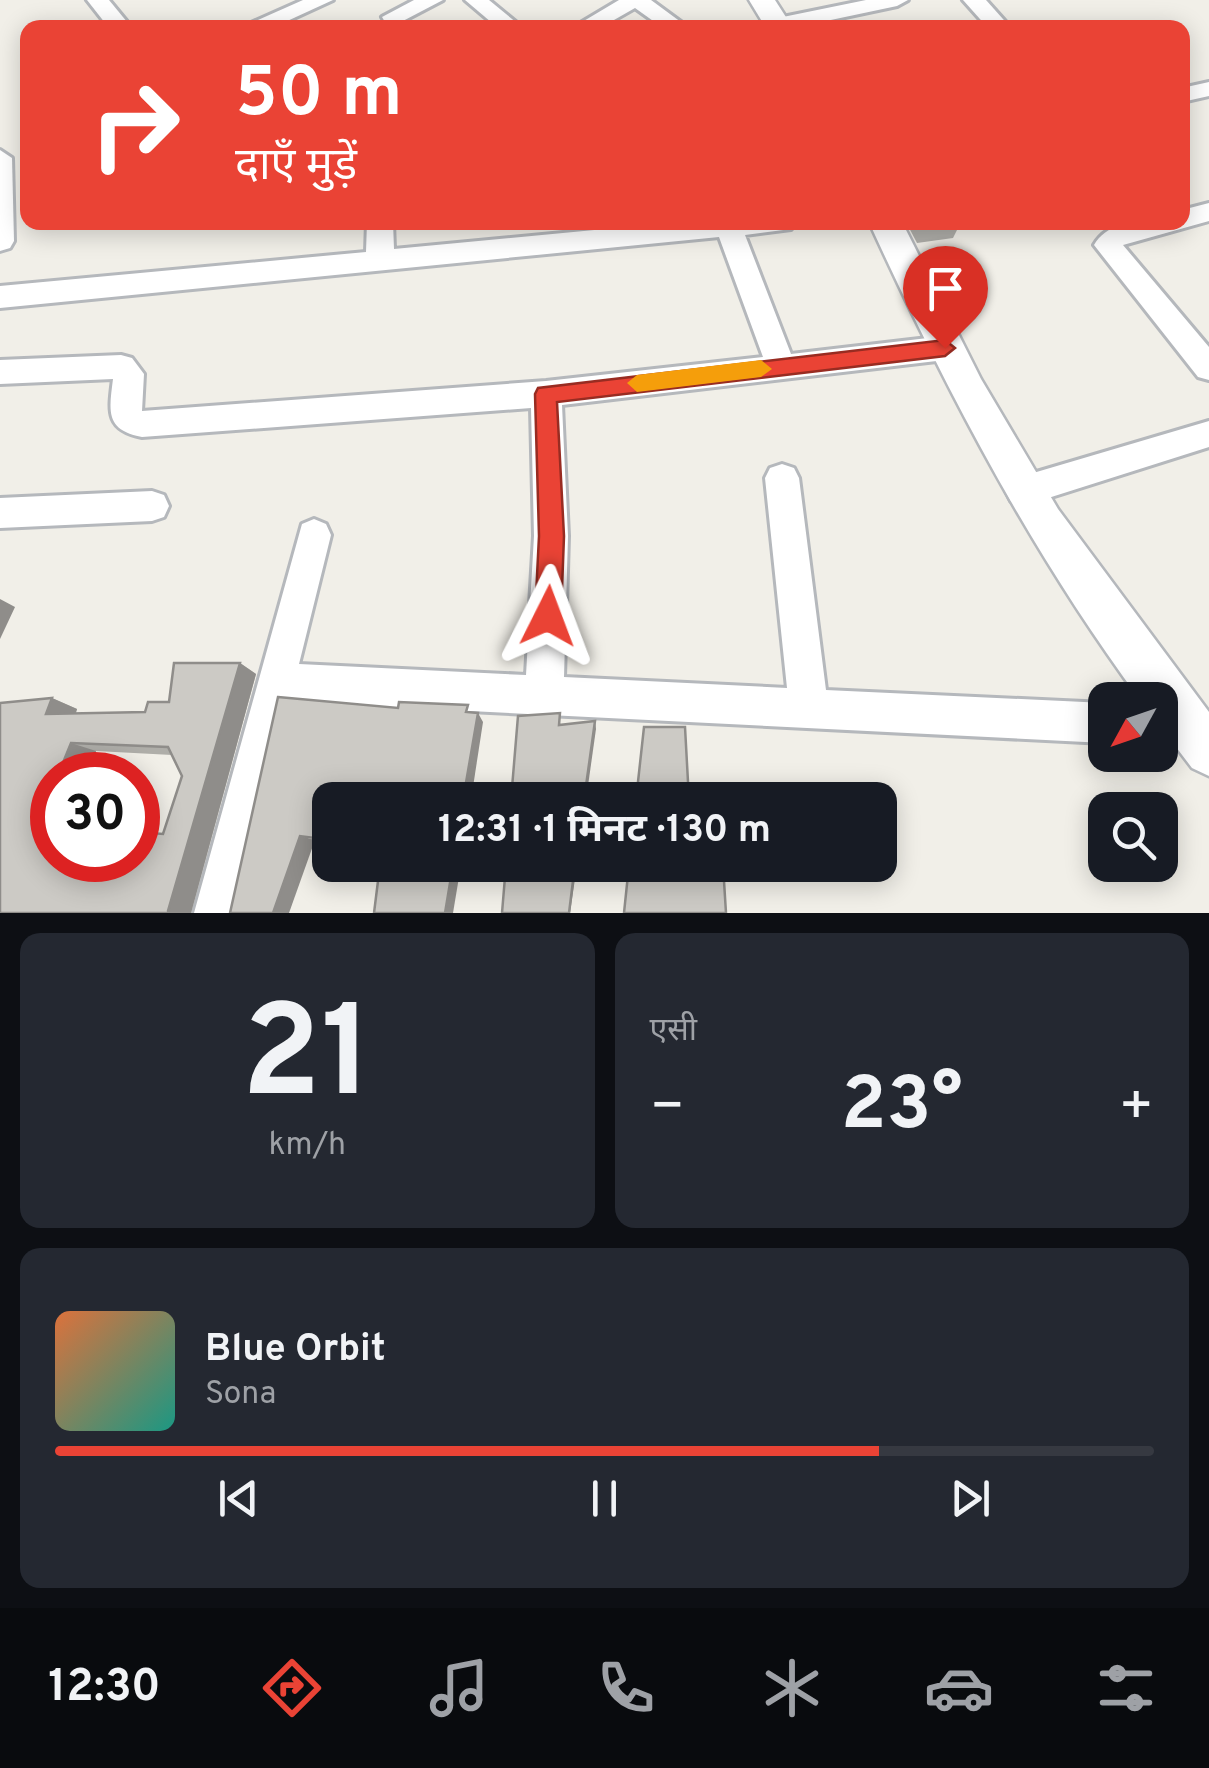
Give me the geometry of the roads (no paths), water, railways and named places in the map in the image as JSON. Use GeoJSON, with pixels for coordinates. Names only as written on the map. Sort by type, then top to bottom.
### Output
{"type":"FeatureCollection","features":[{"type":"Feature","properties":{"kind":"street"},"geometry":{"type":"LineString","coordinates":[[98,0],[114,20]]}},
{"type":"Feature","properties":{"kind":"street"},"geometry":{"type":"LineString","coordinates":[[265,20],[292,5],[322,0]]}},
{"type":"Feature","properties":{"kind":"street"},"geometry":{"type":"LineString","coordinates":[[374,0],[397,20]]}},
{"type":"Feature","properties":{"kind":"street"},"geometry":{"type":"LineString","coordinates":[[402,20],[432,0]]}},
{"type":"Feature","properties":{"kind":"street"},"geometry":{"type":"LineString","coordinates":[[476,0],[502,20]]}},
{"type":"Feature","properties":{"kind":"street"},"geometry":{"type":"LineString","coordinates":[[598,20],[636,0],[666,20]]}},
{"type":"Feature","properties":{"kind":"street"},"geometry":{"type":"LineString","coordinates":[[806,20],[898,0]]}},
{"type":"Feature","properties":{"kind":"street"},"geometry":{"type":"LineString","coordinates":[[974,0],[993,20]]}},
{"type":"Feature","properties":{"kind":"street"},"geometry":{"type":"LineString","coordinates":[[0,158],[0,241]]}},
{"type":"Feature","properties":{"kind":"street"},"geometry":{"type":"LineString","coordinates":[[380,230],[380,262]]}},
{"type":"Feature","properties":{"kind":"street"},"geometry":{"type":"LineString","coordinates":[[0,297],[697,230]]}},
{"type":"Feature","properties":{"kind":"street"},"geometry":{"type":"LineString","coordinates":[[738,230],[781,366]]}},
{"type":"Feature","properties":{"kind":"street"},"geometry":{"type":"LineString","coordinates":[[889,230],[945,348],[1024,491],[1187,735]]}},
{"type":"Feature","properties":{"kind":"street"},"geometry":{"type":"LineString","coordinates":[[1139,230],[1116,236],[1108,244],[1209,368]]}},
{"type":"Feature","properties":{"kind":"street"},"geometry":{"type":"LineString","coordinates":[[0,372],[121,367],[129,374],[124,415],[131,422],[142,424],[546,394],[945,348]]}},
{"type":"Feature","properties":{"kind":"street"},"geometry":{"type":"LineString","coordinates":[[544,695],[552,536],[546,394]]}},
{"type":"Feature","properties":{"kind":"street"},"geometry":{"type":"LineString","coordinates":[[1024,491],[1209,434]]}},
{"type":"Feature","properties":{"kind":"street"},"geometry":{"type":"LineString","coordinates":[[782,478],[809,709]]}},
{"type":"Feature","properties":{"kind":"street"},"geometry":{"type":"LineString","coordinates":[[0,513],[152,506]]}},
{"type":"Feature","properties":{"kind":"street"},"geometry":{"type":"LineString","coordinates":[[216,913],[314,536]]}},
{"type":"Feature","properties":{"kind":"street"},"geometry":{"type":"LineString","coordinates":[[276,682],[1088,722]]}}]}
